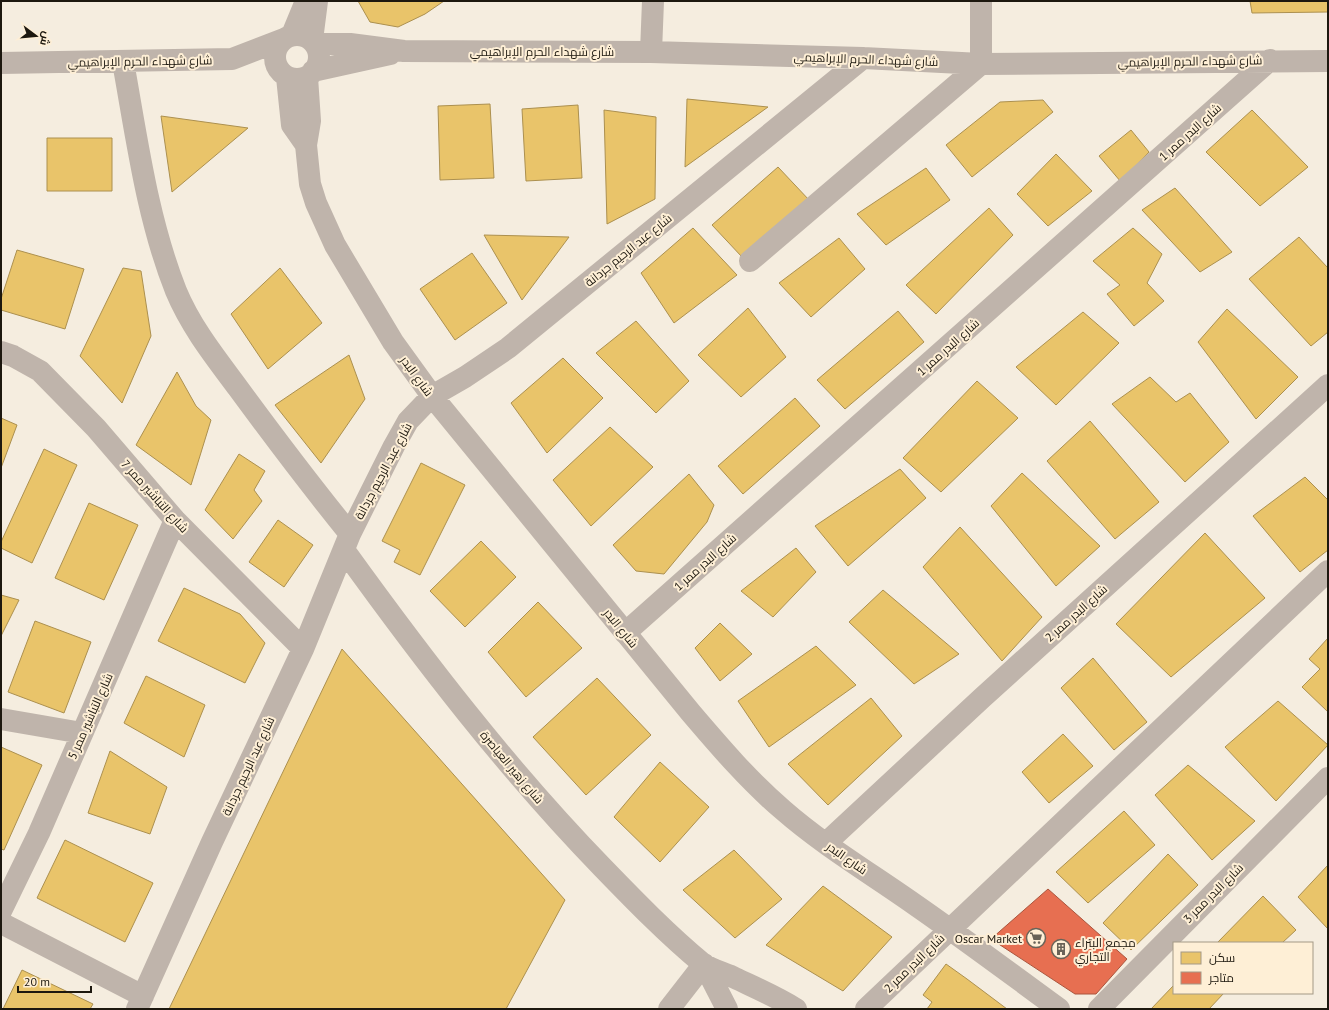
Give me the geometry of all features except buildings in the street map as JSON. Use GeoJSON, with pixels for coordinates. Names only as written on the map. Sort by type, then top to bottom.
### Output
{"type":"FeatureCollection","features":[{"type":"Feature","properties":{"kind":"street"},"geometry":{"type":"LineString","coordinates":[[301,40],[306,1]]}},
{"type":"Feature","properties":{"kind":"street"},"geometry":{"type":"LineString","coordinates":[[301,40],[317,1]]}},
{"type":"Feature","properties":{"kind":"street"},"geometry":{"type":"LineString","coordinates":[[651,52],[653,1]]}},
{"type":"Feature","properties":{"kind":"street"},"geometry":{"type":"LineString","coordinates":[[750,261],[981,64],[981,1]]}},
{"type":"Feature","properties":{"kind":"street"},"geometry":{"type":"LineString","coordinates":[[301,40],[319,58],[297,74],[276,63],[275,54],[278,46],[301,40]]}},
{"type":"Feature","properties":{"kind":"street","name":"شارع شهداء الحرم الإبراهيمي"},"geometry":{"type":"LineString","coordinates":[[1,63],[232,59],[301,40],[350,44],[404,51],[651,52],[862,58],[981,64],[1270,60],[1328,61]]}},
{"type":"Feature","properties":{"kind":"street","name":"شارع شهداء الحرم الإبراهيمي"},"geometry":{"type":"LineString","coordinates":[[232,59],[297,74],[404,51]]}},
{"type":"Feature","properties":{"kind":"street","name":"شارع عبد الرحيم جردانة"},"geometry":{"type":"LineString","coordinates":[[140,1002],[212,842],[303,649],[347,542],[394,446],[408,421],[432,396],[465,377],[508,348],[862,58]]}},
{"type":"Feature","properties":{"kind":"street","name":"شارع البدر ممر 1"},"geometry":{"type":"LineString","coordinates":[[625,633],[1270,60]]}},
{"type":"Feature","properties":{"kind":"street","name":"شارع زهير العياصرة"},"geometry":{"type":"LineString","coordinates":[[123,62],[149,202],[159,242],[177,292],[190,319],[347,542],[444,684],[512,767],[572,836],[635,901],[704,964],[758,989],[796,1009]]}},
{"type":"Feature","properties":{"kind":"street","name":"شارع البدر"},"geometry":{"type":"LineString","coordinates":[[297,74],[292,126],[306,145],[310,184],[335,245],[393,342],[432,396],[625,633],[722,751],[783,810],[826,843],[950,929],[1059,1009]]}},
{"type":"Feature","properties":{"kind":"street","name":"شارع التباشير ممر 7"},"geometry":{"type":"LineString","coordinates":[[1,352],[14,356],[40,371],[96,428],[176,520],[303,649]]}},
{"type":"Feature","properties":{"kind":"street","name":"شارع البدر ممر 2"},"geometry":{"type":"LineString","coordinates":[[826,843],[982,698],[1328,384]]}},
{"type":"Feature","properties":{"kind":"street","name":"شارع التباشير ممر 5"},"geometry":{"type":"LineString","coordinates":[[1,911],[39,832],[176,520]]}},
{"type":"Feature","properties":{"kind":"street","name":"شارع البدر ممر 2"},"geometry":{"type":"LineString","coordinates":[[866,1009],[1328,571]]}},
{"type":"Feature","properties":{"kind":"street"},"geometry":{"type":"LineString","coordinates":[[1,720],[82,733]]}},
{"type":"Feature","properties":{"kind":"street","name":"شارع البدر ممر 3"},"geometry":{"type":"LineString","coordinates":[[1099,1009],[1328,778]]}},
{"type":"Feature","properties":{"kind":"street"},"geometry":{"type":"LineString","coordinates":[[1,923],[140,1002]]}},
{"type":"Feature","properties":{"kind":"street"},"geometry":{"type":"LineString","coordinates":[[669,1009],[704,964]]}},
{"type":"Feature","properties":{"kind":"street","name":"شارع زهير العياصرة"},"geometry":{"type":"LineString","coordinates":[[704,964],[727,1009]]}},
{"type":"Feature","properties":{"kind":"place","name":"Oscar Market"},"geometry":{"type":"Point","coordinates":[1036,938]}},
{"type":"Feature","properties":{"kind":"place","name":"مجمع البتراء التجاري"},"geometry":{"type":"Point","coordinates":[1061,949]}}]}
